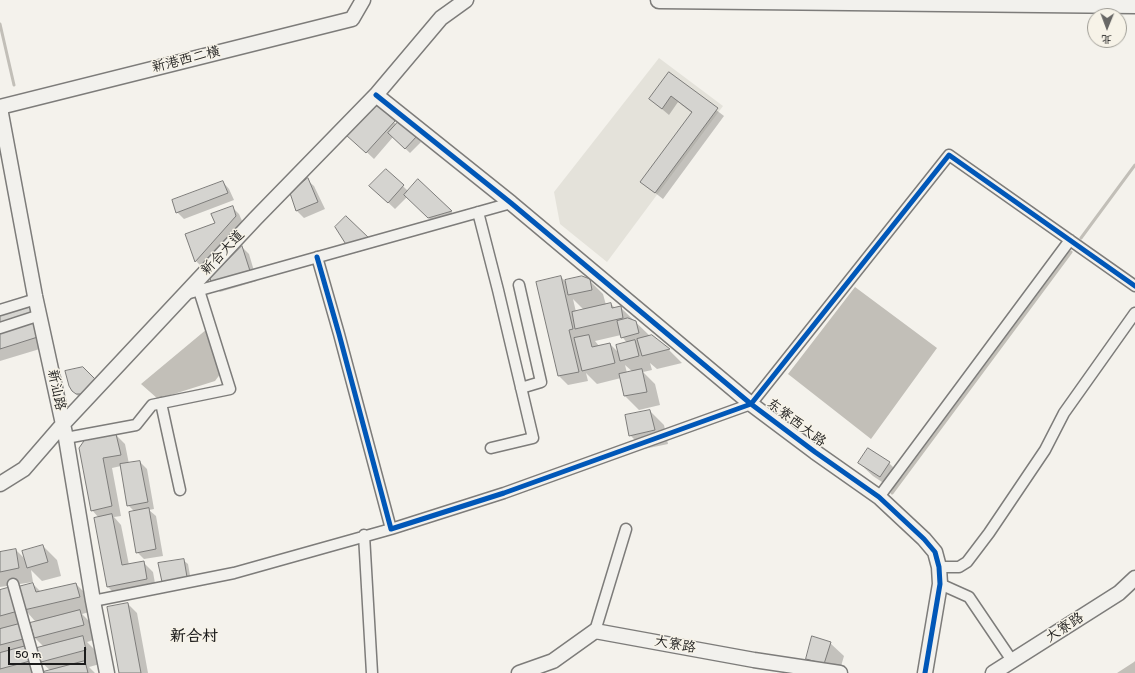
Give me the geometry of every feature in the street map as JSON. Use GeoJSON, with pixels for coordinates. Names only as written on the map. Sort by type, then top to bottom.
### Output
{"type":"FeatureCollection","features":[{"type":"Feature","properties":{"kind":"main road"},"geometry":{"type":"LineString","coordinates":[[659,0],[1135,6]]}},
{"type":"Feature","properties":{"kind":"street","name":"新港西二横"},"geometry":{"type":"LineString","coordinates":[[0,108],[352,19],[363,0]]}},
{"type":"Feature","properties":{"kind":"street","name":"新合大道"},"geometry":{"type":"LineString","coordinates":[[0,484],[24,469],[63,424],[185,294],[198,286],[255,219],[376,95],[441,18],[466,0]]}},
{"type":"Feature","properties":{"kind":"street","name":"东寮西大路"},"geometry":{"type":"LineString","coordinates":[[376,95],[511,203],[751,404],[815,452],[879,497],[924,539],[935,552],[939,567],[940,584],[925,673]]}},
{"type":"Feature","properties":{"kind":"street","name":"新汕路"},"geometry":{"type":"LineString","coordinates":[[0,108],[4,152],[66,438],[93,601],[107,673]]}},
{"type":"Feature","properties":{"kind":"street"},"geometry":{"type":"LineString","coordinates":[[93,601],[234,573],[391,529],[504,493],[751,404],[949,155],[1135,286]]}},
{"type":"Feature","properties":{"kind":"street"},"geometry":{"type":"LineString","coordinates":[[66,438],[136,425],[152,405],[230,389],[198,286],[317,257],[511,203]]}},
{"type":"Feature","properties":{"kind":"street"},"geometry":{"type":"LineString","coordinates":[[478,212],[533,438],[491,448]]}},
{"type":"Feature","properties":{"kind":"street"},"geometry":{"type":"LineString","coordinates":[[879,497],[1070,240]]}},
{"type":"Feature","properties":{"kind":"street"},"geometry":{"type":"LineString","coordinates":[[317,257],[340,334],[391,529]]}},
{"type":"Feature","properties":{"kind":"street"},"geometry":{"type":"LineString","coordinates":[[519,285],[541,382],[521,388]]}},
{"type":"Feature","properties":{"kind":"street"},"geometry":{"type":"LineString","coordinates":[[0,310],[36,300]]}},
{"type":"Feature","properties":{"kind":"street"},"geometry":{"type":"LineString","coordinates":[[939,567],[959,567],[971,557],[1045,450],[1064,413],[1135,314]]}},
{"type":"Feature","properties":{"kind":"street"},"geometry":{"type":"LineString","coordinates":[[0,328],[40,316]]}},
{"type":"Feature","properties":{"kind":"street"},"geometry":{"type":"LineString","coordinates":[[161,403],[180,490]]}},
{"type":"Feature","properties":{"kind":"street"},"geometry":{"type":"LineString","coordinates":[[519,673],[553,661],[595,632],[626,529]]}},
{"type":"Feature","properties":{"kind":"street"},"geometry":{"type":"LineString","coordinates":[[364,536],[372,673]]}},
{"type":"Feature","properties":{"kind":"street","name":"大寮路"},"geometry":{"type":"LineString","coordinates":[[993,673],[1013,662],[1119,593],[1135,578]]}},
{"type":"Feature","properties":{"kind":"street"},"geometry":{"type":"LineString","coordinates":[[13,584],[38,673]]}},
{"type":"Feature","properties":{"kind":"street"},"geometry":{"type":"LineString","coordinates":[[940,584],[969,597],[1013,662]]}},
{"type":"Feature","properties":{"kind":"street","name":"大寮路"},"geometry":{"type":"LineString","coordinates":[[595,632],[754,660],[840,673]]}},
{"type":"Feature","properties":{"kind":"shaded area"},"geometry":{"type":"Polygon","coordinates":[[[659,58],[723,106],[607,262],[560,224],[554,192],[659,58]]]}},
{"type":"Feature","properties":{"kind":"shaded area"},"geometry":{"type":"Polygon","coordinates":[[[855,287],[937,348],[871,439],[788,374],[855,287]]]}},
{"type":"Feature","properties":{"kind":"shaded area"},"geometry":{"type":"Polygon","coordinates":[[[207,329],[221,373],[215,381],[158,399],[141,384],[207,329]]]}},
{"type":"Feature","properties":{"kind":"shaded area"},"geometry":{"type":"Polygon","coordinates":[[[1135,661],[1135,673],[1117,673],[1134,662],[1135,661]]]}},
{"type":"Feature","properties":{"kind":"building"},"geometry":{"type":"Polygon","coordinates":[[[669,72],[718,108],[655,193],[640,182],[692,112],[671,96],[662,109],[649,99],[669,72]]]}},
{"type":"Feature","properties":{"kind":"building"},"geometry":{"type":"Polygon","coordinates":[[[375,103],[395,121],[366,153],[346,135],[375,103]]]}},
{"type":"Feature","properties":{"kind":"building"},"geometry":{"type":"Polygon","coordinates":[[[399,121],[417,136],[405,149],[388,133],[399,121]]]}},
{"type":"Feature","properties":{"kind":"building"},"geometry":{"type":"Polygon","coordinates":[[[386,169],[404,185],[388,203],[369,186],[386,169]]]}},
{"type":"Feature","properties":{"kind":"building"},"geometry":{"type":"Polygon","coordinates":[[[308,178],[318,202],[296,211],[290,193],[308,178]]]}},
{"type":"Feature","properties":{"kind":"building"},"geometry":{"type":"Polygon","coordinates":[[[418,179],[452,211],[428,218],[404,195],[418,179]]]}},
{"type":"Feature","properties":{"kind":"building"},"geometry":{"type":"Polygon","coordinates":[[[223,181],[228,193],[176,213],[172,200],[223,181]]]}},
{"type":"Feature","properties":{"kind":"building"},"geometry":{"type":"Polygon","coordinates":[[[233,206],[236,216],[195,262],[185,234],[215,223],[211,214],[233,206]]]}},
{"type":"Feature","properties":{"kind":"building"},"geometry":{"type":"Polygon","coordinates":[[[346,216],[370,239],[347,246],[335,227],[346,216]]]}},
{"type":"Feature","properties":{"kind":"building"},"geometry":{"type":"Polygon","coordinates":[[[242,246],[251,274],[212,285],[210,278],[242,246]]]}},
{"type":"Feature","properties":{"kind":"building"},"geometry":{"type":"Polygon","coordinates":[[[561,276],[573,329],[569,330],[579,372],[558,376],[536,282],[561,276]]]}},
{"type":"Feature","properties":{"kind":"building"},"geometry":{"type":"Polygon","coordinates":[[[582,276],[590,279],[592,290],[568,295],[565,280],[582,276]]]}},
{"type":"Feature","properties":{"kind":"building"},"geometry":{"type":"Polygon","coordinates":[[[35,296],[44,335],[0,349],[0,306],[35,296]]]}},
{"type":"Feature","properties":{"kind":"building"},"geometry":{"type":"Polygon","coordinates":[[[611,303],[612,308],[621,306],[623,318],[575,329],[572,312],[611,303]]]}},
{"type":"Feature","properties":{"kind":"building"},"geometry":{"type":"Polygon","coordinates":[[[628,318],[636,321],[639,333],[621,338],[617,321],[628,318]]]}},
{"type":"Feature","properties":{"kind":"building"},"geometry":{"type":"Polygon","coordinates":[[[589,335],[592,347],[610,343],[615,363],[582,371],[574,338],[589,335]]]}},
{"type":"Feature","properties":{"kind":"building"},"geometry":{"type":"Polygon","coordinates":[[[652,335],[670,349],[642,356],[637,339],[652,335]]]}},
{"type":"Feature","properties":{"kind":"building"},"geometry":{"type":"Polygon","coordinates":[[[635,340],[639,356],[620,361],[616,345],[635,340]]]}},
{"type":"Feature","properties":{"kind":"building"},"geometry":{"type":"Polygon","coordinates":[[[83,367],[96,380],[83,394],[76,394],[69,386],[65,371],[83,367]]]}},
{"type":"Feature","properties":{"kind":"building"},"geometry":{"type":"Polygon","coordinates":[[[642,369],[647,392],[624,396],[619,374],[642,369]]]}},
{"type":"Feature","properties":{"kind":"building"},"geometry":{"type":"Polygon","coordinates":[[[650,410],[655,430],[629,436],[625,415],[650,410]]]}},
{"type":"Feature","properties":{"kind":"building"},"geometry":{"type":"Polygon","coordinates":[[[116,434],[121,455],[103,458],[112,506],[91,511],[79,448],[86,438],[116,434]]]}},
{"type":"Feature","properties":{"kind":"building"},"geometry":{"type":"Polygon","coordinates":[[[868,448],[890,462],[880,477],[858,463],[868,448]]]}},
{"type":"Feature","properties":{"kind":"building"},"geometry":{"type":"Polygon","coordinates":[[[140,461],[148,502],[127,506],[120,464],[140,461]]]}},
{"type":"Feature","properties":{"kind":"building"},"geometry":{"type":"Polygon","coordinates":[[[149,508],[156,549],[136,553],[129,512],[149,508]]]}},
{"type":"Feature","properties":{"kind":"building"},"geometry":{"type":"Polygon","coordinates":[[[112,514],[122,565],[144,561],[147,579],[107,587],[94,518],[112,514]]]}},
{"type":"Feature","properties":{"kind":"building"},"geometry":{"type":"Polygon","coordinates":[[[43,545],[48,562],[27,568],[22,551],[43,545]]]}},
{"type":"Feature","properties":{"kind":"building"},"geometry":{"type":"Polygon","coordinates":[[[16,549],[19,568],[0,572],[0,552],[16,549]]]}},
{"type":"Feature","properties":{"kind":"building"},"geometry":{"type":"Polygon","coordinates":[[[184,559],[187,577],[162,582],[158,563],[184,559]]]}},
{"type":"Feature","properties":{"kind":"building"},"geometry":{"type":"Polygon","coordinates":[[[33,583],[36,592],[76,583],[80,597],[24,610],[18,587],[33,583]]]}},
{"type":"Feature","properties":{"kind":"building"},"geometry":{"type":"Polygon","coordinates":[[[11,587],[18,611],[0,616],[0,590],[11,587]]]}},
{"type":"Feature","properties":{"kind":"building"},"geometry":{"type":"Polygon","coordinates":[[[128,603],[141,673],[119,673],[107,607],[128,603]]]}},
{"type":"Feature","properties":{"kind":"building"},"geometry":{"type":"Polygon","coordinates":[[[80,610],[84,625],[34,638],[30,623],[80,610]]]}},
{"type":"Feature","properties":{"kind":"building"},"geometry":{"type":"Polygon","coordinates":[[[19,624],[23,639],[0,645],[0,629],[19,624]]]}},
{"type":"Feature","properties":{"kind":"building"},"geometry":{"type":"Polygon","coordinates":[[[83,636],[86,650],[41,662],[37,648],[83,636]]]}},
{"type":"Feature","properties":{"kind":"building"},"geometry":{"type":"Polygon","coordinates":[[[812,636],[831,642],[824,664],[806,659],[812,636]]]}},
{"type":"Feature","properties":{"kind":"building"},"geometry":{"type":"Polygon","coordinates":[[[26,646],[30,661],[0,669],[0,653],[26,646]]]}},
{"type":"Feature","properties":{"kind":"building"},"geometry":{"type":"Polygon","coordinates":[[[85,661],[88,673],[43,673],[43,672],[85,661]]]}},
{"type":"Feature","properties":{"kind":"waterway"},"geometry":{"type":"LineString","coordinates":[[0,24],[14,85]]}},
{"type":"Feature","properties":{"kind":"waterway"},"geometry":{"type":"LineString","coordinates":[[1081,238],[1135,165]]}},
{"type":"Feature","properties":{"kind":"waterway"},"geometry":{"type":"LineString","coordinates":[[892,493],[1071,252]]}},
{"type":"Feature","properties":{"kind":"cycle path"},"geometry":{"type":"LineString","coordinates":[[376,95],[511,203],[751,404],[815,452],[879,497],[924,539],[935,552],[939,567],[940,584],[925,673]]}},
{"type":"Feature","properties":{"kind":"cycle path"},"geometry":{"type":"LineString","coordinates":[[317,257],[391,529],[504,493],[751,404],[949,155],[1135,286]]}},
{"type":"Feature","properties":{"kind":"district","name":"新合村"},"geometry":{"type":"Point","coordinates":[194,637]}}]}
